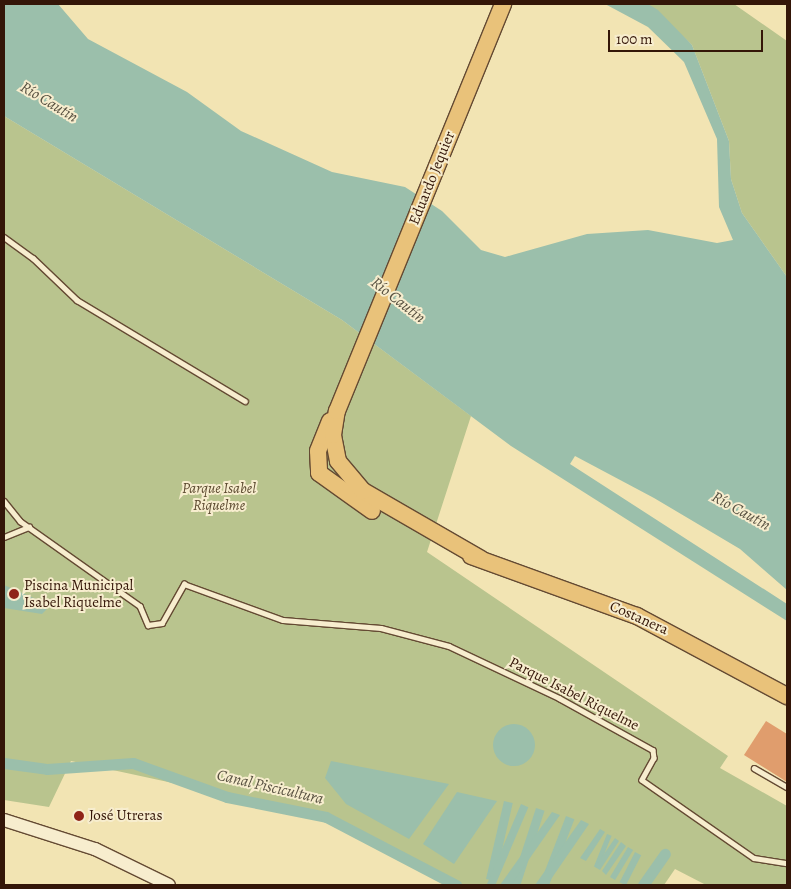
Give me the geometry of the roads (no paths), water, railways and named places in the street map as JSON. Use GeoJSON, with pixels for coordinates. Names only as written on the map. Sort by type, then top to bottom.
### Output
{"type":"FeatureCollection","features":[{"type":"Feature","properties":{"kind":"highway","name":"Eduardo Jequier"},"geometry":{"type":"LineString","coordinates":[[360,352],[503,4]]}},
{"type":"Feature","properties":{"kind":"highway","name":"Costanera"},"geometry":{"type":"LineString","coordinates":[[360,352],[337,411],[318,451],[319,473],[428,542],[481,559],[637,616],[785,694]]}},
{"type":"Feature","properties":{"kind":"highway","name":"Costanera"},"geometry":{"type":"LineString","coordinates":[[337,411],[334,450],[356,485],[404,518],[481,559]]}},
{"type":"Feature","properties":{"kind":"street"},"geometry":{"type":"LineString","coordinates":[[4,820],[94,849],[169,885]]}},
{"type":"Feature","properties":{"kind":"lane"},"geometry":{"type":"LineString","coordinates":[[4,237],[33,258],[77,300],[245,401]]}},
{"type":"Feature","properties":{"kind":"lane","name":"Parque Isabel Riquelme"},"geometry":{"type":"LineString","coordinates":[[4,501],[29,527],[140,606],[148,625],[162,623],[184,584],[283,620],[381,628],[449,646],[559,698],[653,750],[654,758],[642,780],[754,858],[787,863]]}},
{"type":"Feature","properties":{"kind":"lane"},"geometry":{"type":"LineString","coordinates":[[4,537],[29,527]]}},
{"type":"Feature","properties":{"kind":"lane"},"geometry":{"type":"LineString","coordinates":[[754,768],[787,787]]}},
{"type":"Feature","properties":{"kind":"water","name":"Río Cautín"},"geometry":{"type":"Polygon","coordinates":[[[4,4],[58,4],[88,39],[187,92],[241,131],[332,172],[405,187],[442,211],[481,250],[505,257],[587,234],[648,230],[717,243],[733,240],[719,207],[717,139],[684,62],[648,27],[605,4],[648,4],[658,10],[692,45],[729,141],[731,179],[742,213],[787,277],[787,590],[740,549],[654,498],[575,456],[570,464],[787,604],[787,621],[511,446],[342,320],[4,116],[4,4]]]}},
{"type":"Feature","properties":{"kind":"water","name":"Piscina Municipal Isabel Riquelme"},"geometry":{"type":"Polygon","coordinates":[[[4,585],[45,603],[47,609],[42,614],[4,608],[4,585]]]}},
{"type":"Feature","properties":{"kind":"water"},"geometry":{"type":"Polygon","coordinates":[[[518,724],[526,727],[532,733],[535,745],[532,757],[526,763],[510,766],[502,763],[496,757],[493,741],[496,733],[502,727],[518,724]]]}},
{"type":"Feature","properties":{"kind":"water"},"geometry":{"type":"Polygon","coordinates":[[[331,761],[449,784],[409,839],[346,804],[325,778],[331,761]]]}},
{"type":"Feature","properties":{"kind":"water"},"geometry":{"type":"Polygon","coordinates":[[[457,792],[497,801],[454,864],[423,844],[457,792]]]}},
{"type":"Feature","properties":{"kind":"water"},"geometry":{"type":"Polygon","coordinates":[[[504,801],[513,803],[495,881],[486,879],[504,801]]]}},
{"type":"Feature","properties":{"kind":"water"},"geometry":{"type":"Polygon","coordinates":[[[521,804],[528,807],[495,885],[487,885],[521,804]]]}},
{"type":"Feature","properties":{"kind":"water"},"geometry":{"type":"Polygon","coordinates":[[[536,808],[545,811],[520,885],[511,885],[536,808]]]}},
{"type":"Feature","properties":{"kind":"water"},"geometry":{"type":"Polygon","coordinates":[[[552,812],[560,815],[511,885],[500,885],[552,812]]]}},
{"type":"Feature","properties":{"kind":"water"},"geometry":{"type":"Polygon","coordinates":[[[566,816],[574,819],[549,885],[540,885],[566,816]]]}},
{"type":"Feature","properties":{"kind":"water"},"geometry":{"type":"Polygon","coordinates":[[[581,820],[589,824],[547,885],[535,885],[581,820]]]}},
{"type":"Feature","properties":{"kind":"water"},"geometry":{"type":"Polygon","coordinates":[[[600,829],[605,832],[586,861],[580,858],[600,829]]]}},
{"type":"Feature","properties":{"kind":"water"},"geometry":{"type":"Polygon","coordinates":[[[607,834],[612,836],[599,868],[594,866],[607,834]]]}},
{"type":"Feature","properties":{"kind":"water"},"geometry":{"type":"Polygon","coordinates":[[[615,838],[619,841],[600,870],[595,867],[615,838]]]}},
{"type":"Feature","properties":{"kind":"water"},"geometry":{"type":"Polygon","coordinates":[[[621,842],[626,846],[606,875],[602,871],[621,842]]]}},
{"type":"Feature","properties":{"kind":"water"},"geometry":{"type":"Polygon","coordinates":[[[628,847],[633,850],[615,880],[610,877],[628,847]]]}},
{"type":"Feature","properties":{"kind":"water"},"geometry":{"type":"Polygon","coordinates":[[[635,852],[641,855],[626,885],[620,882],[635,852]]]}},
{"type":"Feature","properties":{"kind":"waterway","name":"Canal Piscicultura"},"geometry":{"type":"LineString","coordinates":[[4,763],[47,769],[133,763],[227,797],[326,817],[456,885]]}},
{"type":"Feature","properties":{"kind":"waterway","name":"Canal Piscicultura"},"geometry":{"type":"LineString","coordinates":[[643,885],[665,854]]}},
{"type":"Feature","properties":{"kind":"place","name":"Piscina Municipal Isabel Riquelme"},"geometry":{"type":"Point","coordinates":[14,594]}},
{"type":"Feature","properties":{"kind":"place","name":"José Utreras"},"geometry":{"type":"Point","coordinates":[79,816]}}]}
